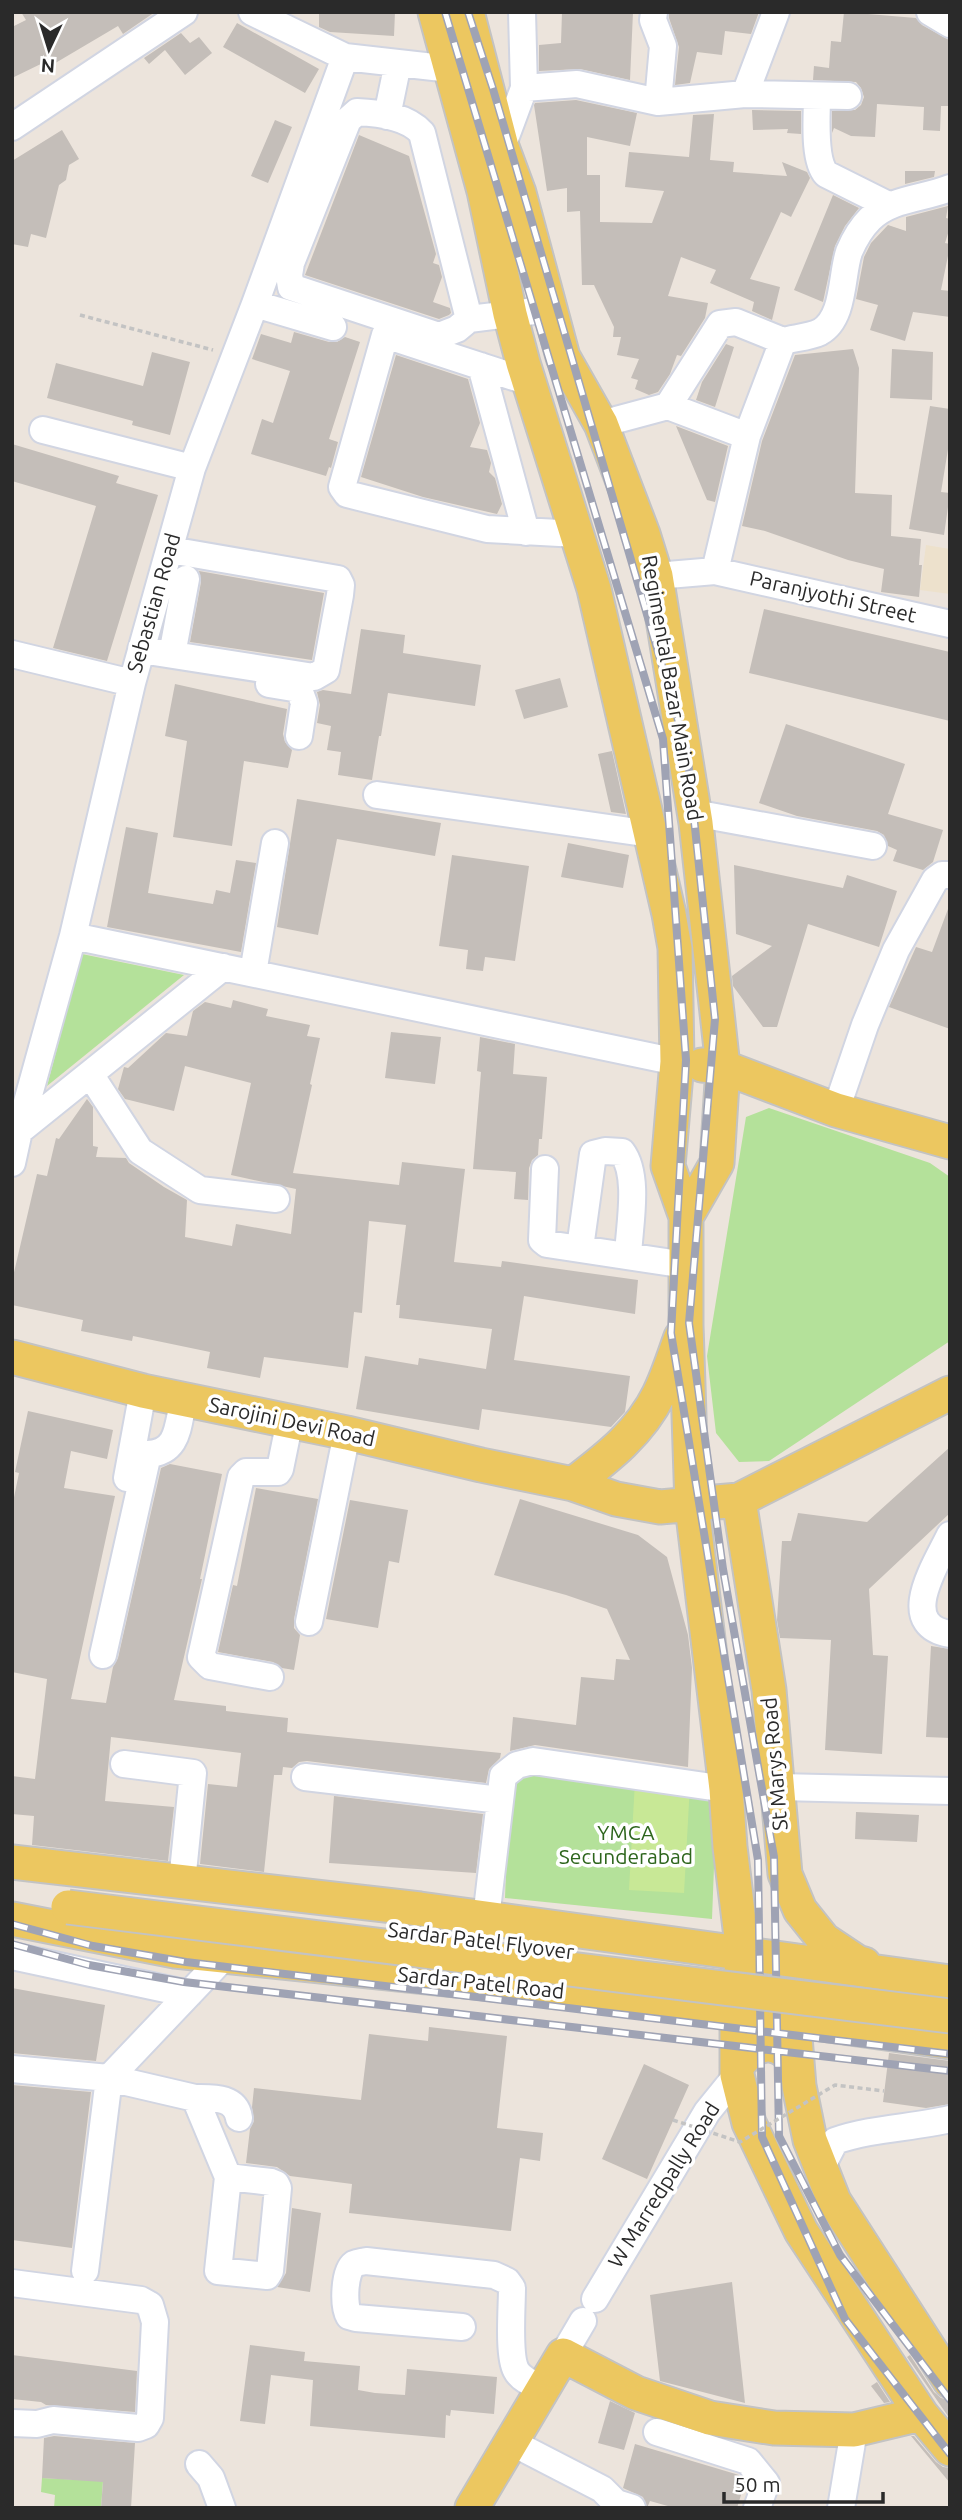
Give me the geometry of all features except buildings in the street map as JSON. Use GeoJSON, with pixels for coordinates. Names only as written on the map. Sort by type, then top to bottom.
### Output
{"type":"FeatureCollection","features":[{"type":"Feature","properties":{"kind":"main road","name":"Regimental Bazar Main Road"},"geometry":{"type":"LineString","coordinates":[[435,12],[451,69],[551,309],[564,357],[601,424],[656,576],[694,813],[723,1067],[718,1163],[686,1217]]}},
{"type":"Feature","properties":{"kind":"main road","name":"Regimental Bazar Main Road"},"geometry":{"type":"LineString","coordinates":[[467,12],[502,147],[499,187],[510,314],[594,589],[675,948],[677,1062],[668,1166],[686,1217],[686,1325],[692,1506]]}},
{"type":"Feature","properties":{"kind":"main road"},"geometry":{"type":"LineString","coordinates":[[677,1062],[723,1067],[835,1110],[950,1142]]}},
{"type":"Feature","properties":{"kind":"main road"},"geometry":{"type":"LineString","coordinates":[[573,1484],[612,1454],[638,1427],[659,1394],[686,1325]]}},
{"type":"Feature","properties":{"kind":"main road","name":"Sarojini Devi Road"},"geometry":{"type":"LineString","coordinates":[[12,1357],[143,1391],[290,1420],[573,1484],[616,1499],[660,1507],[739,1500],[950,1392]]}},
{"type":"Feature","properties":{"kind":"main road","name":"St Marys Road"},"geometry":{"type":"LineString","coordinates":[[739,1500],[769,1690],[785,1874],[800,1910],[824,1940],[857,1962],[894,1974]]}},
{"type":"Feature","properties":{"kind":"main road"},"geometry":{"type":"LineString","coordinates":[[692,1506],[743,1953],[737,2012],[737,2071]]}},
{"type":"Feature","properties":{"kind":"main road"},"geometry":{"type":"LineString","coordinates":[[12,1861],[486,1918],[950,1982]]}},
{"type":"Feature","properties":{"kind":"main road","name":"Sardar Patel Flyover"},"geometry":{"type":"LineString","coordinates":[[12,1878],[69,1898],[950,2016]]}},
{"type":"Feature","properties":{"kind":"main road","name":"Sardar Patel Flyover"},"geometry":{"type":"LineString","coordinates":[[12,1898],[69,1898],[950,1997]]}},
{"type":"Feature","properties":{"kind":"main road","name":"Sardar Patel Road"},"geometry":{"type":"LineString","coordinates":[[12,1920],[175,1951],[675,2003],[950,2042]]}},
{"type":"Feature","properties":{"kind":"main road"},"geometry":{"type":"LineString","coordinates":[[675,2003],[704,2003],[716,1994],[721,1980],[719,1966],[711,1954],[698,1947]]}},
{"type":"Feature","properties":{"kind":"main road"},"geometry":{"type":"LineString","coordinates":[[790,1960],[797,2066],[810,2140],[834,2202],[950,2381]]}},
{"type":"Feature","properties":{"kind":"main road"},"geometry":{"type":"LineString","coordinates":[[797,2066],[810,2039],[832,2026],[815,2009],[813,1993],[820,1979],[833,1969],[849,1968]]}},
{"type":"Feature","properties":{"kind":"main road"},"geometry":{"type":"LineString","coordinates":[[675,2003],[710,2027],[728,2050],[737,2071],[749,2123],[801,2231],[921,2414],[950,2449]]}},
{"type":"Feature","properties":{"kind":"main road"},"geometry":{"type":"LineString","coordinates":[[737,2071],[749,2050],[763,2045],[778,2046],[790,2055],[797,2066]]}},
{"type":"Feature","properties":{"kind":"main road"},"geometry":{"type":"LineString","coordinates":[[563,2356],[636,2393],[710,2418],[774,2428],[854,2430],[921,2414]]}},
{"type":"Feature","properties":{"kind":"main road","name":"W Marredpally Road"},"geometry":{"type":"LineString","coordinates":[[472,2508],[563,2356]]}},
{"type":"Feature","properties":{"kind":"street"},"geometry":{"type":"LineString","coordinates":[[12,127],[184,12]]}},
{"type":"Feature","properties":{"kind":"street"},"geometry":{"type":"LineString","coordinates":[[252,12],[345,57],[451,69]]}},
{"type":"Feature","properties":{"kind":"street"},"geometry":{"type":"LineString","coordinates":[[502,147],[524,88],[522,12]]}},
{"type":"Feature","properties":{"kind":"street"},"geometry":{"type":"LineString","coordinates":[[654,12],[653,20],[663,46],[658,102]]}},
{"type":"Feature","properties":{"kind":"street"},"geometry":{"type":"LineString","coordinates":[[745,94],[776,12]]}},
{"type":"Feature","properties":{"kind":"street"},"geometry":{"type":"LineString","coordinates":[[930,12],[950,24]]}},
{"type":"Feature","properties":{"kind":"street","name":"Sebastian Road"},"geometry":{"type":"LineString","coordinates":[[12,1163],[73,936],[137,665],[175,591],[170,550],[192,468],[255,304],[279,271],[322,155],[345,57]]}},
{"type":"Feature","properties":{"kind":"street"},"geometry":{"type":"LineString","coordinates":[[387,116],[398,63]]}},
{"type":"Feature","properties":{"kind":"street"},"geometry":{"type":"LineString","coordinates":[[524,88],[577,84],[658,102],[745,94],[848,96]]}},
{"type":"Feature","properties":{"kind":"street"},"geometry":{"type":"LineString","coordinates":[[817,96],[822,169],[826,174],[888,205]]}},
{"type":"Feature","properties":{"kind":"street"},"geometry":{"type":"LineString","coordinates":[[322,155],[348,120],[357,113],[387,116],[414,125],[422,133],[468,319]]}},
{"type":"Feature","properties":{"kind":"street"},"geometry":{"type":"LineString","coordinates":[[668,407],[720,324],[736,322],[783,341],[819,333],[836,312],[849,252],[857,235],[869,220],[888,205],[950,188]]}},
{"type":"Feature","properties":{"kind":"street"},"geometry":{"type":"LineString","coordinates":[[279,271],[291,287],[439,336],[457,329],[468,319],[551,309]]}},
{"type":"Feature","properties":{"kind":"street"},"geometry":{"type":"LineString","coordinates":[[255,304],[333,327]]}},
{"type":"Feature","properties":{"kind":"street"},"geometry":{"type":"LineString","coordinates":[[529,382],[385,335],[342,486],[347,494],[487,529],[578,534]]}},
{"type":"Feature","properties":{"kind":"street"},"geometry":{"type":"LineString","coordinates":[[715,571],[747,436],[783,341]]}},
{"type":"Feature","properties":{"kind":"street"},"geometry":{"type":"LineString","coordinates":[[481,366],[526,532]]}},
{"type":"Feature","properties":{"kind":"street"},"geometry":{"type":"LineString","coordinates":[[601,424],[668,407],[747,436]]}},
{"type":"Feature","properties":{"kind":"street"},"geometry":{"type":"LineString","coordinates":[[43,430],[192,468]]}},
{"type":"Feature","properties":{"kind":"street"},"geometry":{"type":"LineString","coordinates":[[12,654],[314,677],[326,670],[340,595],[341,585],[338,579],[170,550]]}},
{"type":"Feature","properties":{"kind":"street","name":"Paranjyothi Street"},"geometry":{"type":"LineString","coordinates":[[656,576],[715,571],[950,624]]}},
{"type":"Feature","properties":{"kind":"street"},"geometry":{"type":"LineString","coordinates":[[174,643],[175,591]]}},
{"type":"Feature","properties":{"kind":"street"},"geometry":{"type":"LineString","coordinates":[[137,665],[299,689],[304,703],[299,736]]}},
{"type":"Feature","properties":{"kind":"street"},"geometry":{"type":"LineString","coordinates":[[377,795],[651,834]]}},
{"type":"Feature","properties":{"kind":"street"},"geometry":{"type":"LineString","coordinates":[[694,813],[873,846]]}},
{"type":"Feature","properties":{"kind":"street"},"geometry":{"type":"LineString","coordinates":[[253,973],[275,844]]}},
{"type":"Feature","properties":{"kind":"street"},"geometry":{"type":"LineString","coordinates":[[835,1110],[865,1025],[896,950],[935,880],[942,874],[950,875]]}},
{"type":"Feature","properties":{"kind":"street"},"geometry":{"type":"LineString","coordinates":[[73,936],[677,1062]]}},
{"type":"Feature","properties":{"kind":"street"},"geometry":{"type":"LineString","coordinates":[[19,1131],[223,967]]}},
{"type":"Feature","properties":{"kind":"street"},"geometry":{"type":"LineString","coordinates":[[90,1074],[140,1151],[200,1190],[276,1199]]}},
{"type":"Feature","properties":{"kind":"street"},"geometry":{"type":"LineString","coordinates":[[580,1248],[593,1154],[605,1150],[622,1152],[630,1163],[632,1178],[628,1256]]}},
{"type":"Feature","properties":{"kind":"street"},"geometry":{"type":"LineString","coordinates":[[545,1169],[542,1240],[547,1244],[686,1265]]}},
{"type":"Feature","properties":{"kind":"street"},"geometry":{"type":"LineString","coordinates":[[143,1391],[97,1656],[148,1454],[166,1451],[173,1445],[184,1399]]}},
{"type":"Feature","properties":{"kind":"street"},"geometry":{"type":"LineString","coordinates":[[270,1677],[210,1666],[201,1657],[241,1477],[246,1472],[278,1472],[290,1420]]}},
{"type":"Feature","properties":{"kind":"street"},"geometry":{"type":"LineString","coordinates":[[309,1622],[347,1433]]}},
{"type":"Feature","properties":{"kind":"street"},"geometry":{"type":"LineString","coordinates":[[950,1535],[921,1596],[921,1609],[934,1629],[950,1634]]}},
{"type":"Feature","properties":{"kind":"street"},"geometry":{"type":"LineString","coordinates":[[486,1918],[503,1776],[517,1765],[533,1761],[726,1789]]}},
{"type":"Feature","properties":{"kind":"street"},"geometry":{"type":"LineString","coordinates":[[124,1763],[193,1773],[182,1882]]}},
{"type":"Feature","properties":{"kind":"street"},"geometry":{"type":"LineString","coordinates":[[305,1777],[500,1800]]}},
{"type":"Feature","properties":{"kind":"street"},"geometry":{"type":"LineString","coordinates":[[779,1787],[950,1791]]}},
{"type":"Feature","properties":{"kind":"street"},"geometry":{"type":"LineString","coordinates":[[12,1956],[189,1994]]}},
{"type":"Feature","properties":{"kind":"street"},"geometry":{"type":"LineString","coordinates":[[85,2271],[109,2078],[225,1956]]}},
{"type":"Feature","properties":{"kind":"street"},"geometry":{"type":"LineString","coordinates":[[12,2069],[109,2078],[195,2098],[223,2099],[235,2106],[239,2118]]}},
{"type":"Feature","properties":{"kind":"street","name":"W Marredpally Road"},"geometry":{"type":"LineString","coordinates":[[563,2356],[707,2112],[737,2071]]}},
{"type":"Feature","properties":{"kind":"street"},"geometry":{"type":"LineString","coordinates":[[195,2098],[228,2178]]}},
{"type":"Feature","properties":{"kind":"street"},"geometry":{"type":"LineString","coordinates":[[821,2168],[835,2141],[859,2133],[950,2119]]}},
{"type":"Feature","properties":{"kind":"street"},"geometry":{"type":"LineString","coordinates":[[462,2328],[349,2316],[345,2302],[349,2272],[354,2265],[366,2261],[494,2276],[507,2281],[512,2288],[512,2359],[517,2372],[524,2379],[543,2388]]}},
{"type":"Feature","properties":{"kind":"street"},"geometry":{"type":"LineString","coordinates":[[12,2283],[141,2300],[150,2305],[155,2322],[150,2418],[146,2425],[138,2428],[53,2420],[37,2424],[12,2423]]}},
{"type":"Feature","properties":{"kind":"street"},"geometry":{"type":"LineString","coordinates":[[841,2508],[854,2430]]}},
{"type":"Feature","properties":{"kind":"street"},"geometry":{"type":"LineString","coordinates":[[657,2432],[748,2461],[766,2483],[757,2508]]}},
{"type":"Feature","properties":{"kind":"street"},"geometry":{"type":"LineString","coordinates":[[511,2442],[602,2489],[616,2503],[632,2508]]}},
{"type":"Feature","properties":{"kind":"street"},"geometry":{"type":"LineString","coordinates":[[199,2464],[211,2478],[222,2508]]}},
{"type":"Feature","properties":{"kind":"path"},"geometry":{"type":"LineString","coordinates":[[80,315],[235,356]]}},
{"type":"Feature","properties":{"kind":"path"},"geometry":{"type":"LineString","coordinates":[[673,2120],[740,2142],[835,2085],[884,2091]]}},
{"type":"Feature","properties":{"kind":"shaded area"},"geometry":{"type":"Polygon","coordinates":[[[926,545],[950,549],[950,594],[920,590],[926,545]]]}},
{"type":"Feature","properties":{"kind":"green space"},"geometry":{"type":"Polygon","coordinates":[[[82,954],[184,975],[47,1086],[82,954]]]}},
{"type":"Feature","properties":{"kind":"green space"},"geometry":{"type":"Polygon","coordinates":[[[769,1108],[930,1163],[950,1177],[950,1341],[769,1461],[739,1462],[716,1433],[707,1356],[746,1117],[769,1108]]]}},
{"type":"Feature","properties":{"kind":"green space","name":"YMCA Secunderabad"},"geometry":{"type":"Polygon","coordinates":[[[510,1768],[717,1789],[712,1919],[505,1898],[510,1768]]]}},
{"type":"Feature","properties":{"kind":"green space"},"geometry":{"type":"Polygon","coordinates":[[[635,1781],[690,1784],[684,1893],[629,1890],[635,1781]]]}},
{"type":"Feature","properties":{"kind":"green space"},"geometry":{"type":"Polygon","coordinates":[[[42,2478],[103,2481],[101,2508],[54,2508],[55,2495],[41,2492],[42,2478]]]}},
{"type":"Feature","properties":{"kind":"railway"},"geometry":{"type":"LineString","coordinates":[[445,12],[663,739],[686,1060],[671,1333],[758,1860],[762,2137],[845,2319],[950,2454]]}},
{"type":"Feature","properties":{"kind":"railway"},"geometry":{"type":"LineString","coordinates":[[468,12],[687,751],[715,1019],[689,1323],[723,1569],[774,1857],[779,2136],[840,2255],[950,2400]]}},
{"type":"Feature","properties":{"kind":"railway"},"geometry":{"type":"LineString","coordinates":[[12,1924],[93,1946],[186,1962],[950,2054]]}},
{"type":"Feature","properties":{"kind":"railway"},"geometry":{"type":"LineString","coordinates":[[12,1944],[89,1965],[184,1982],[950,2071]]}}]}
